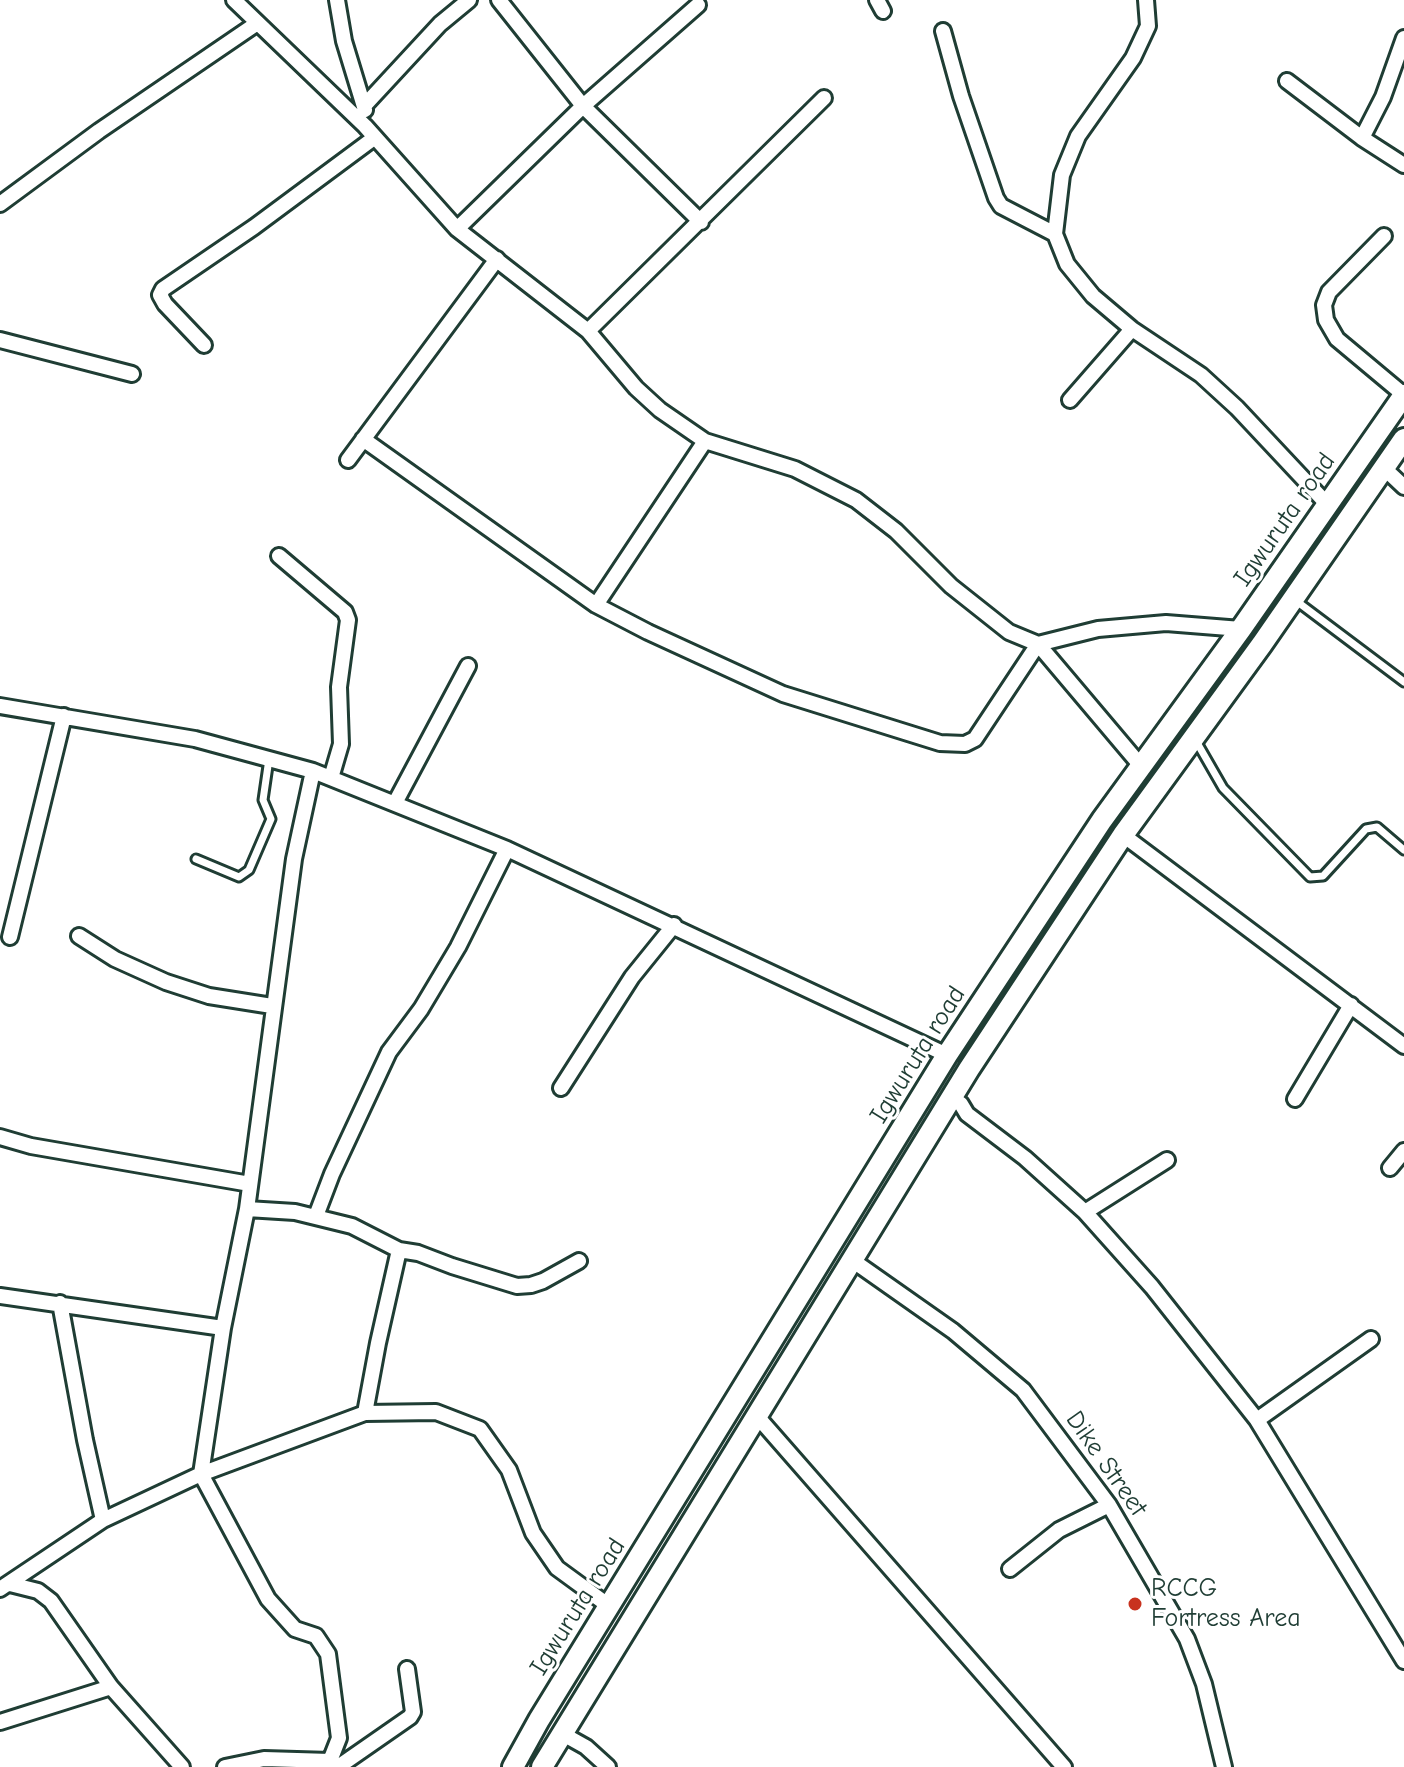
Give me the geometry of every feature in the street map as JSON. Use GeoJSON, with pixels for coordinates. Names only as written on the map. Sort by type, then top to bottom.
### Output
{"type":"FeatureCollection","features":[{"type":"Feature","properties":{"kind":"main road","name":"Igwuruta road"},"geometry":{"type":"LineString","coordinates":[[513,1767],[947,1055],[1102,820],[1241,629],[1404,395]]}},
{"type":"Feature","properties":{"kind":"main road","name":"Igwuruta road"},"geometry":{"type":"LineString","coordinates":[[542,1767],[951,1097],[1123,835],[1404,439]]}},
{"type":"Feature","properties":{"kind":"street"},"geometry":{"type":"LineString","coordinates":[[234,0],[370,132],[457,229],[588,331],[636,388],[660,410],[705,441],[795,469],[856,500],[896,531],[951,586],[1009,632],[1038,644],[1141,766]]}},
{"type":"Feature","properties":{"kind":"street"},"geometry":{"type":"LineString","coordinates":[[337,0],[344,41],[365,105],[370,132]]}},
{"type":"Feature","properties":{"kind":"street"},"geometry":{"type":"LineString","coordinates":[[365,105],[440,24],[469,0]]}},
{"type":"Feature","properties":{"kind":"street"},"geometry":{"type":"LineString","coordinates":[[499,0],[583,106],[701,222]]}},
{"type":"Feature","properties":{"kind":"street"},"geometry":{"type":"LineString","coordinates":[[1146,0],[1148,26],[1133,58],[1078,136],[1062,175],[1055,234],[1067,264],[1093,296],[1132,329],[1201,375],[1237,408],[1327,504]]}},
{"type":"Feature","properties":{"kind":"street"},"geometry":{"type":"LineString","coordinates":[[457,229],[583,106],[698,5]]}},
{"type":"Feature","properties":{"kind":"street"},"geometry":{"type":"LineString","coordinates":[[0,204],[99,131],[256,24]]}},
{"type":"Feature","properties":{"kind":"street"},"geometry":{"type":"LineString","coordinates":[[943,31],[961,96],[996,198],[1001,206],[1055,234]]}},
{"type":"Feature","properties":{"kind":"street"},"geometry":{"type":"LineString","coordinates":[[1362,138],[1383,97],[1404,38]]}},
{"type":"Feature","properties":{"kind":"street"},"geometry":{"type":"LineString","coordinates":[[1287,81],[1362,138],[1404,165]]}},
{"type":"Feature","properties":{"kind":"street"},"geometry":{"type":"LineString","coordinates":[[588,331],[824,98]]}},
{"type":"Feature","properties":{"kind":"street"},"geometry":{"type":"LineString","coordinates":[[204,345],[165,304],[160,295],[163,289],[254,227],[370,132]]}},
{"type":"Feature","properties":{"kind":"street"},"geometry":{"type":"LineString","coordinates":[[1384,236],[1329,292],[1324,305],[1326,320],[1337,339],[1404,395]]}},
{"type":"Feature","properties":{"kind":"street"},"geometry":{"type":"LineString","coordinates":[[348,460],[497,259]]}},
{"type":"Feature","properties":{"kind":"street"},"geometry":{"type":"LineString","coordinates":[[1070,400],[1132,329]]}},
{"type":"Feature","properties":{"kind":"street"},"geometry":{"type":"LineString","coordinates":[[0,340],[132,374]]}},
{"type":"Feature","properties":{"kind":"street"},"geometry":{"type":"LineString","coordinates":[[363,439],[596,605],[783,694],[940,743],[965,744],[975,739],[1038,644],[1098,629],[1166,623],[1241,629]]}},
{"type":"Feature","properties":{"kind":"street"},"geometry":{"type":"LineString","coordinates":[[596,605],[705,441]]}},
{"type":"Feature","properties":{"kind":"street"},"geometry":{"type":"LineString","coordinates":[[1385,469],[1404,487]]}},
{"type":"Feature","properties":{"kind":"street"},"geometry":{"type":"LineString","coordinates":[[279,556],[345,612],[348,620],[339,687],[341,744],[331,778]]}},
{"type":"Feature","properties":{"kind":"street"},"geometry":{"type":"LineString","coordinates":[[395,803],[468,666]]}},
{"type":"Feature","properties":{"kind":"street"},"geometry":{"type":"LineString","coordinates":[[0,706],[195,739],[313,771],[507,849],[947,1055]]}},
{"type":"Feature","properties":{"kind":"street"},"geometry":{"type":"LineString","coordinates":[[10,937],[64,716]]}},
{"type":"Feature","properties":{"kind":"street"},"geometry":{"type":"LineString","coordinates":[[313,771],[294,859],[247,1209],[223,1328],[201,1474],[268,1599],[295,1629],[316,1636],[328,1654],[339,1738],[334,1765]]}},
{"type":"Feature","properties":{"kind":"street"},"geometry":{"type":"LineString","coordinates":[[1123,835],[1404,1046]]}},
{"type":"Feature","properties":{"kind":"street"},"geometry":{"type":"LineString","coordinates":[[316,1216],[332,1174],[389,1052],[421,1009],[458,947],[507,849]]}},
{"type":"Feature","properties":{"kind":"street"},"geometry":{"type":"LineString","coordinates":[[561,1088],[632,977],[674,925]]}},
{"type":"Feature","properties":{"kind":"street"},"geometry":{"type":"LineString","coordinates":[[79,936],[115,959],[166,982],[209,996],[272,1006]]}},
{"type":"Feature","properties":{"kind":"street"},"geometry":{"type":"LineString","coordinates":[[1295,1099],[1351,1005]]}},
{"type":"Feature","properties":{"kind":"street"},"geometry":{"type":"LineString","coordinates":[[951,1097],[961,1104],[967,1114],[1025,1158],[1085,1212],[1152,1287],[1257,1420],[1404,1661]]}},
{"type":"Feature","properties":{"kind":"street"},"geometry":{"type":"LineString","coordinates":[[0,1137],[31,1146],[250,1184]]}},
{"type":"Feature","properties":{"kind":"street"},"geometry":{"type":"LineString","coordinates":[[1390,1168],[1404,1151]]}},
{"type":"Feature","properties":{"kind":"street"},"geometry":{"type":"LineString","coordinates":[[1085,1212],[1167,1160]]}},
{"type":"Feature","properties":{"kind":"street"},"geometry":{"type":"LineString","coordinates":[[247,1209],[295,1212],[352,1226],[399,1250],[418,1253],[517,1286],[543,1281],[579,1261]]}},
{"type":"Feature","properties":{"kind":"street"},"geometry":{"type":"LineString","coordinates":[[365,1413],[399,1250]]}},
{"type":"Feature","properties":{"kind":"street","name":"Dike Street"},"geometry":{"type":"LineString","coordinates":[[852,1260],[953,1331],[1023,1390],[1109,1505],[1187,1639],[1204,1684],[1224,1767]]}},
{"type":"Feature","properties":{"kind":"street"},"geometry":{"type":"LineString","coordinates":[[0,1296],[223,1328]]}},
{"type":"Feature","properties":{"kind":"street"},"geometry":{"type":"LineString","coordinates":[[60,1303],[103,1520]]}},
{"type":"Feature","properties":{"kind":"street"},"geometry":{"type":"LineString","coordinates":[[1257,1420],[1371,1339]]}},
{"type":"Feature","properties":{"kind":"street"},"geometry":{"type":"LineString","coordinates":[[5,1586],[103,1520],[201,1474],[365,1413],[436,1412],[480,1429],[509,1470],[533,1533],[557,1568],[609,1606]]}},
{"type":"Feature","properties":{"kind":"street"},"geometry":{"type":"LineString","coordinates":[[756,1415],[1064,1767]]}},
{"type":"Feature","properties":{"kind":"street"},"geometry":{"type":"LineString","coordinates":[[1010,1569],[1059,1530],[1109,1505]]}},
{"type":"Feature","properties":{"kind":"street"},"geometry":{"type":"LineString","coordinates":[[5,1586],[38,1591],[51,1601],[111,1687],[182,1767]]}},
{"type":"Feature","properties":{"kind":"street"},"geometry":{"type":"LineString","coordinates":[[225,1767],[264,1759],[334,1765],[410,1717],[413,1712],[407,1669]]}},
{"type":"Feature","properties":{"kind":"street"},"geometry":{"type":"LineString","coordinates":[[0,1722],[111,1687]]}},
{"type":"Feature","properties":{"kind":"street"},"geometry":{"type":"LineString","coordinates":[[561,1733],[586,1747],[608,1767]]}},
{"type":"Feature","properties":{"kind":"lane"},"geometry":{"type":"LineString","coordinates":[[1293,599],[1404,682]]}},
{"type":"Feature","properties":{"kind":"lane"},"geometry":{"type":"LineString","coordinates":[[1194,737],[1223,788],[1310,877],[1323,876],[1366,829],[1377,827],[1404,850]]}},
{"type":"Feature","properties":{"kind":"lane"},"geometry":{"type":"LineString","coordinates":[[196,859],[239,877],[249,870],[271,819],[263,800],[269,759]]}},
{"type":"Feature","properties":{"kind":"place","name":"RCCG Fortress Area"},"geometry":{"type":"Point","coordinates":[1135,1604]}}]}
